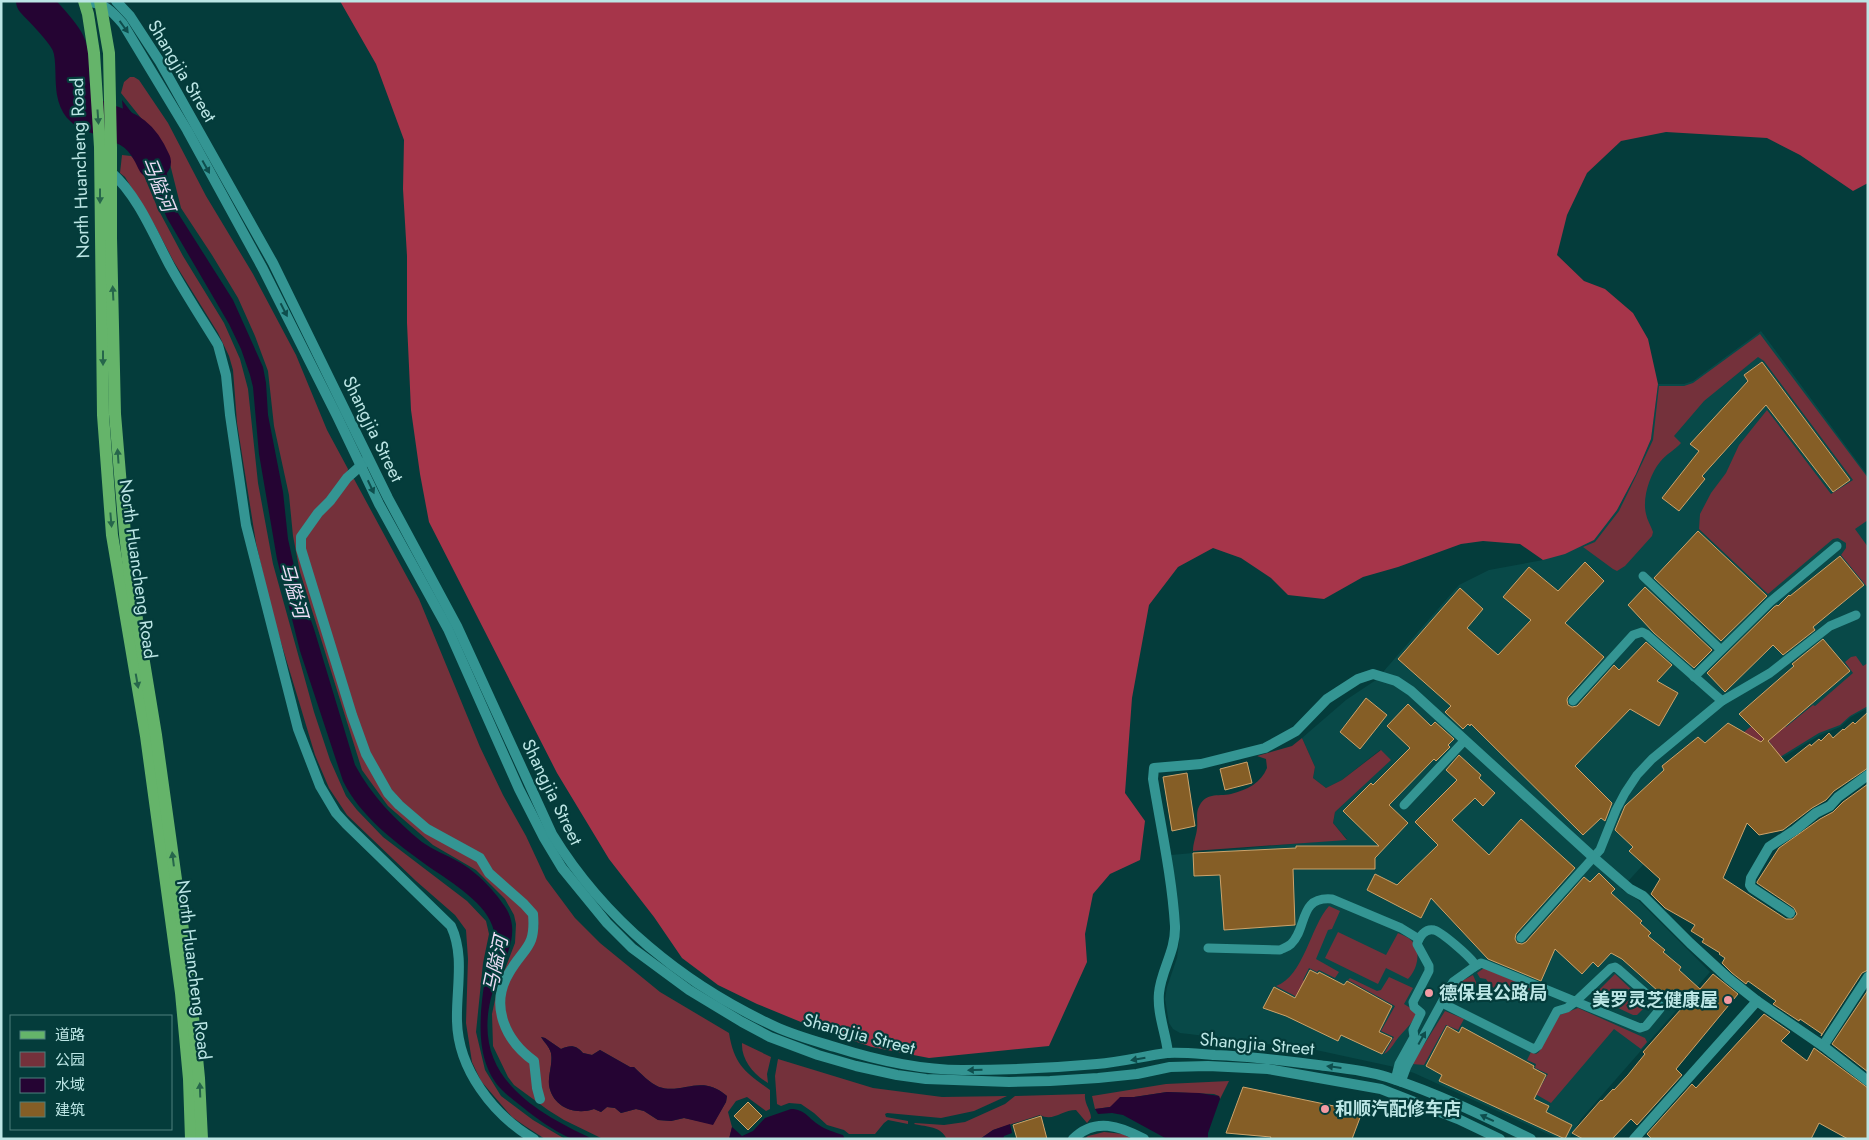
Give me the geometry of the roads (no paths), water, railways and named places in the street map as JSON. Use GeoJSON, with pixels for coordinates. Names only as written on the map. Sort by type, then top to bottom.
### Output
{"type":"FeatureCollection","features":[{"type":"Feature","properties":{"kind":"main road","name":"North Huancheng Road"},"geometry":{"type":"LineString","coordinates":[[85,1],[94,53],[96,87],[111,172],[115,414],[124,534],[157,743],[188,966],[200,1078],[202,1139]]}},
{"type":"Feature","properties":{"kind":"main road","name":"North Huancheng Road"},"geometry":{"type":"LineString","coordinates":[[100,2],[109,53],[103,415],[111,525],[149,756],[179,976],[190,1079],[191,1139]]}},
{"type":"Feature","properties":{"kind":"street"},"geometry":{"type":"LineString","coordinates":[[85,1],[100,2]]}},
{"type":"Feature","properties":{"kind":"street","name":"Shangjia Street"},"geometry":{"type":"LineString","coordinates":[[116,1],[130,16],[160,62],[273,263],[365,462],[379,504],[448,630],[544,838],[562,868],[607,923],[632,948],[709,1003],[770,1037],[833,1059],[897,1075],[958,1081],[1050,1081],[1137,1074],[1170,1067],[1208,1066],[1268,1069],[1381,1089],[1458,1119],[1500,1139]]}},
{"type":"Feature","properties":{"kind":"street","name":"Shangjia Street"},"geometry":{"type":"LineString","coordinates":[[100,2],[123,24],[186,130],[263,269],[365,462],[388,498],[457,626],[552,834],[570,862],[615,916],[640,940],[695,982],[775,1027],[859,1055],[900,1065],[961,1070],[1099,1064],[1134,1060],[1168,1053],[1246,1056],[1342,1068],[1385,1076],[1464,1107],[1531,1139]]}},
{"type":"Feature","properties":{"kind":"street"},"geometry":{"type":"LineString","coordinates":[[111,172],[124,184],[170,266],[218,345],[223,359],[233,439],[251,546],[298,729],[320,786],[332,807],[346,824],[451,926],[457,938],[459,954],[457,1022],[465,1058],[478,1085],[490,1102],[507,1120],[534,1139]]}},
{"type":"Feature","properties":{"kind":"street"},"geometry":{"type":"LineString","coordinates":[[365,462],[307,527],[301,537],[301,548],[352,715],[366,754],[388,793],[399,806],[427,829],[480,858],[489,874],[533,914],[533,938],[508,975],[500,1007],[504,1024],[511,1038],[522,1052],[534,1061],[536,1088],[540,1100]]}},
{"type":"Feature","properties":{"kind":"street"},"geometry":{"type":"LineString","coordinates":[[1168,1053],[1161,1021],[1159,994],[1161,982],[1172,954],[1175,927],[1166,853],[1153,779],[1154,768],[1201,764],[1264,748],[1296,731],[1327,699],[1358,679],[1373,674],[1396,681],[1411,691],[1593,857],[1626,886],[1643,896],[1690,943],[1757,1001],[1868,1081]]}},
{"type":"Feature","properties":{"kind":"street"},"geometry":{"type":"LineString","coordinates":[[1790,914],[1752,888],[1751,878],[1769,847],[1816,813],[1830,806],[1838,797],[1868,775]]}},
{"type":"Feature","properties":{"kind":"street"},"geometry":{"type":"LineString","coordinates":[[1822,1046],[1868,977]]}},
{"type":"Feature","properties":{"kind":"street"},"geometry":{"type":"LineString","coordinates":[[1634,1139],[1757,1001]]}},
{"type":"Feature","properties":{"kind":"street"},"geometry":{"type":"LineString","coordinates":[[1073,1139],[1088,1128],[1098,1125],[1127,1130],[1144,1139]]}},
{"type":"Feature","properties":{"kind":"lane"},"geometry":{"type":"LineString","coordinates":[[1694,677],[1770,602],[1837,546]]}},
{"type":"Feature","properties":{"kind":"lane"},"geometry":{"type":"LineString","coordinates":[[1643,576],[1722,650]]}},
{"type":"Feature","properties":{"kind":"lane"},"geometry":{"type":"LineString","coordinates":[[1521,938],[1600,850],[1616,810],[1637,775],[1652,759],[1722,701],[1770,672],[1830,626],[1856,615]]}},
{"type":"Feature","properties":{"kind":"lane"},"geometry":{"type":"LineString","coordinates":[[1573,701],[1633,635],[1638,632],[1646,634],[1722,701]]}},
{"type":"Feature","properties":{"kind":"lane"},"geometry":{"type":"LineString","coordinates":[[1404,805],[1465,740]]}},
{"type":"Feature","properties":{"kind":"lane"},"geometry":{"type":"LineString","coordinates":[[1208,948],[1280,950],[1290,945],[1304,914],[1311,906],[1318,900],[1325,899],[1332,899],[1419,939]]}},
{"type":"Feature","properties":{"kind":"lane"},"geometry":{"type":"LineString","coordinates":[[1398,1081],[1400,1064],[1414,1037],[1413,1030],[1421,1013],[1414,1007],[1413,1002],[1430,971],[1417,944],[1419,939],[1427,931],[1434,930],[1472,959],[1474,967]]}},
{"type":"Feature","properties":{"kind":"lane"},"geometry":{"type":"LineString","coordinates":[[1398,1081],[1453,982],[1481,963],[1575,1002],[1640,1028],[1646,1026],[1660,1010],[1660,1006],[1615,967],[1611,968],[1575,1002],[1554,1014],[1538,1046],[1534,1049],[1442,1003]]}},
{"type":"Feature","properties":{"kind":"water"},"geometry":{"type":"Polygon","coordinates":[[[122,100],[148,134],[163,159],[176,210],[233,300],[263,367],[268,415],[283,492],[288,539],[298,584],[314,629],[355,765],[376,797],[403,825],[426,845],[473,871],[503,903],[511,919],[512,936],[508,954],[497,979],[489,1010],[488,1036],[494,1059],[506,1079],[522,1097],[543,1112],[593,1139],[574,1139],[556,1131],[510,1098],[492,1077],[482,1047],[481,1014],[487,966],[494,935],[492,925],[481,907],[463,891],[414,856],[379,827],[359,806],[343,781],[300,651],[277,559],[259,454],[253,387],[250,375],[241,349],[229,324],[167,218],[144,165],[135,153],[127,150],[122,100]]]}},
{"type":"Feature","properties":{"kind":"water"},"geometry":{"type":"Polygon","coordinates":[[[541,1037],[561,1049],[573,1046],[583,1053],[592,1055],[600,1050],[630,1067],[634,1067],[649,1081],[659,1087],[676,1089],[700,1085],[718,1089],[727,1096],[726,1102],[713,1125],[684,1118],[671,1121],[658,1120],[644,1111],[636,1109],[621,1113],[615,1108],[607,1107],[601,1112],[594,1109],[586,1111],[572,1110],[559,1104],[551,1092],[549,1081],[551,1053],[541,1037]]]}},
{"type":"Feature","properties":{"kind":"water"},"geometry":{"type":"Polygon","coordinates":[[[1167,1092],[1219,1096],[1220,1099],[1208,1133],[1208,1139],[1167,1139],[1123,1115],[1112,1113],[1098,1114],[1095,1109],[1110,1107],[1120,1097],[1167,1092]]]}},
{"type":"Feature","properties":{"kind":"water"},"geometry":{"type":"Polygon","coordinates":[[[791,1109],[803,1112],[822,1127],[843,1135],[845,1139],[729,1139],[732,1127],[742,1136],[753,1131],[765,1118],[791,1109]]]}},
{"type":"Feature","properties":{"kind":"water"},"geometry":{"type":"Polygon","coordinates":[[[1010,1124],[1012,1133],[1004,1136],[1003,1139],[980,1139],[993,1130],[1010,1124]]]}},
{"type":"Feature","properties":{"kind":"waterway","name":"马隘河"},"geometry":{"type":"LineString","coordinates":[[33,1],[57,27],[68,43],[72,59],[74,93],[80,107],[89,114],[119,125],[133,133],[144,144],[154,162]]}},
{"type":"Feature","properties":{"kind":"place","name":"德保县公路局"},"geometry":{"type":"Point","coordinates":[1429,993]}},
{"type":"Feature","properties":{"kind":"place","name":"美罗灵芝健康屋"},"geometry":{"type":"Point","coordinates":[1728,1000]}},
{"type":"Feature","properties":{"kind":"place","name":"和顺汽配修车店"},"geometry":{"type":"Point","coordinates":[1325,1109]}}]}
